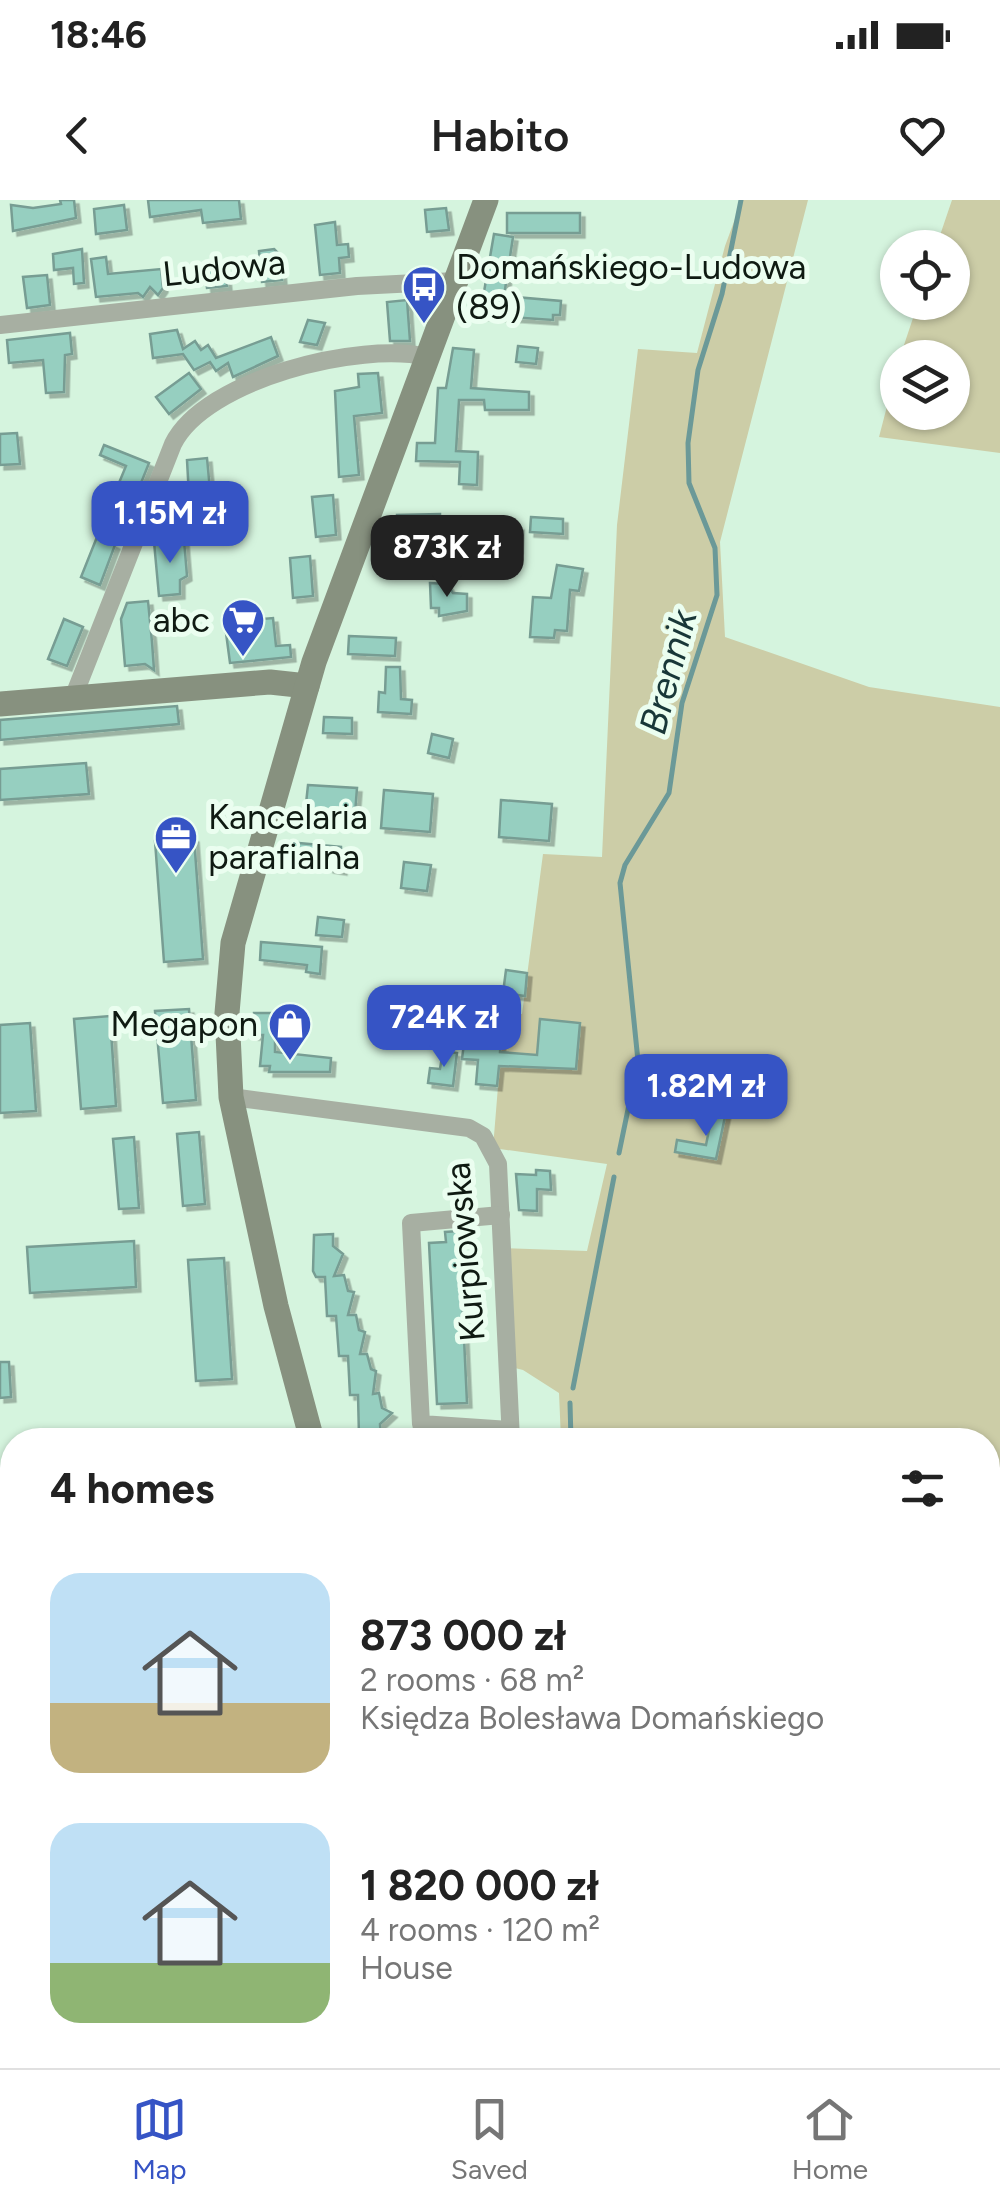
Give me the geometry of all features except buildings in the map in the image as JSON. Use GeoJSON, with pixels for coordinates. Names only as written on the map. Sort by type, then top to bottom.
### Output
{"type":"FeatureCollection","features":[{"type":"Feature","properties":{"kind":"main road"},"geometry":{"type":"LineString","coordinates":[[309,1428],[272,1289],[232,1098],[227,1013],[236,927],[306,686],[486,200]]}},
{"type":"Feature","properties":{"kind":"main road"},"geometry":{"type":"LineString","coordinates":[[0,704],[270,682],[306,686]]}},
{"type":"Feature","properties":{"kind":"street","name":"Ludowa"},"geometry":{"type":"LineString","coordinates":[[0,325],[356,286],[456,280]]}},
{"type":"Feature","properties":{"kind":"street"},"geometry":{"type":"LineString","coordinates":[[73,698],[173,444],[188,421],[224,396],[303,364],[427,357]]}},
{"type":"Feature","properties":{"kind":"street","name":"Kurpiowska"},"geometry":{"type":"LineString","coordinates":[[232,1098],[468,1128],[492,1148],[498,1164],[510,1428]]}},
{"type":"Feature","properties":{"kind":"street"},"geometry":{"type":"LineString","coordinates":[[453,1428],[420,1424],[410,1223],[500,1215]]}},
{"type":"Feature","properties":{"kind":"shaded area"},"geometry":{"type":"Polygon","coordinates":[[[742,200],[808,200],[720,542],[725,637],[869,687],[1000,707],[1000,1428],[560,1428],[559,1393],[523,1370],[507,1366],[503,1248],[587,1251],[607,1164],[493,1148],[504,1013],[522,1014],[543,854],[602,857],[617,525],[638,349],[697,353],[725,246],[742,200]]]}},
{"type":"Feature","properties":{"kind":"shaded area"},"geometry":{"type":"Polygon","coordinates":[[[952,200],[1000,200],[1000,453],[879,437],[881,430],[970,430],[970,340],[906,340],[912,320],[970,320],[970,230],[942,230],[952,200]]]}},
{"type":"Feature","properties":{"kind":"waterway","name":"Brennik"},"geometry":{"type":"LineString","coordinates":[[619,1153],[638,1061],[620,883],[625,865],[669,793],[682,703],[717,595],[715,548],[689,483],[688,443],[698,370],[722,294],[741,200]]}},
{"type":"Feature","properties":{"kind":"waterway","name":"Brennik"},"geometry":{"type":"LineString","coordinates":[[573,1388],[614,1177]]}},
{"type":"Feature","properties":{"kind":"waterway","name":"Brennik"},"geometry":{"type":"LineString","coordinates":[[570,1403],[571,1428]]}},
{"type":"Feature","properties":{"kind":"place","name":"Domańskiego-Ludowa (89)"},"geometry":{"type":"Point","coordinates":[424,325]}},
{"type":"Feature","properties":{"kind":"place","name":"abc"},"geometry":{"type":"Point","coordinates":[243,658]}},
{"type":"Feature","properties":{"kind":"place","name":"Kancelaria parafialna"},"geometry":{"type":"Point","coordinates":[176,875]}},
{"type":"Feature","properties":{"kind":"place","name":"Megapon"},"geometry":{"type":"Point","coordinates":[290,1062]}}]}
